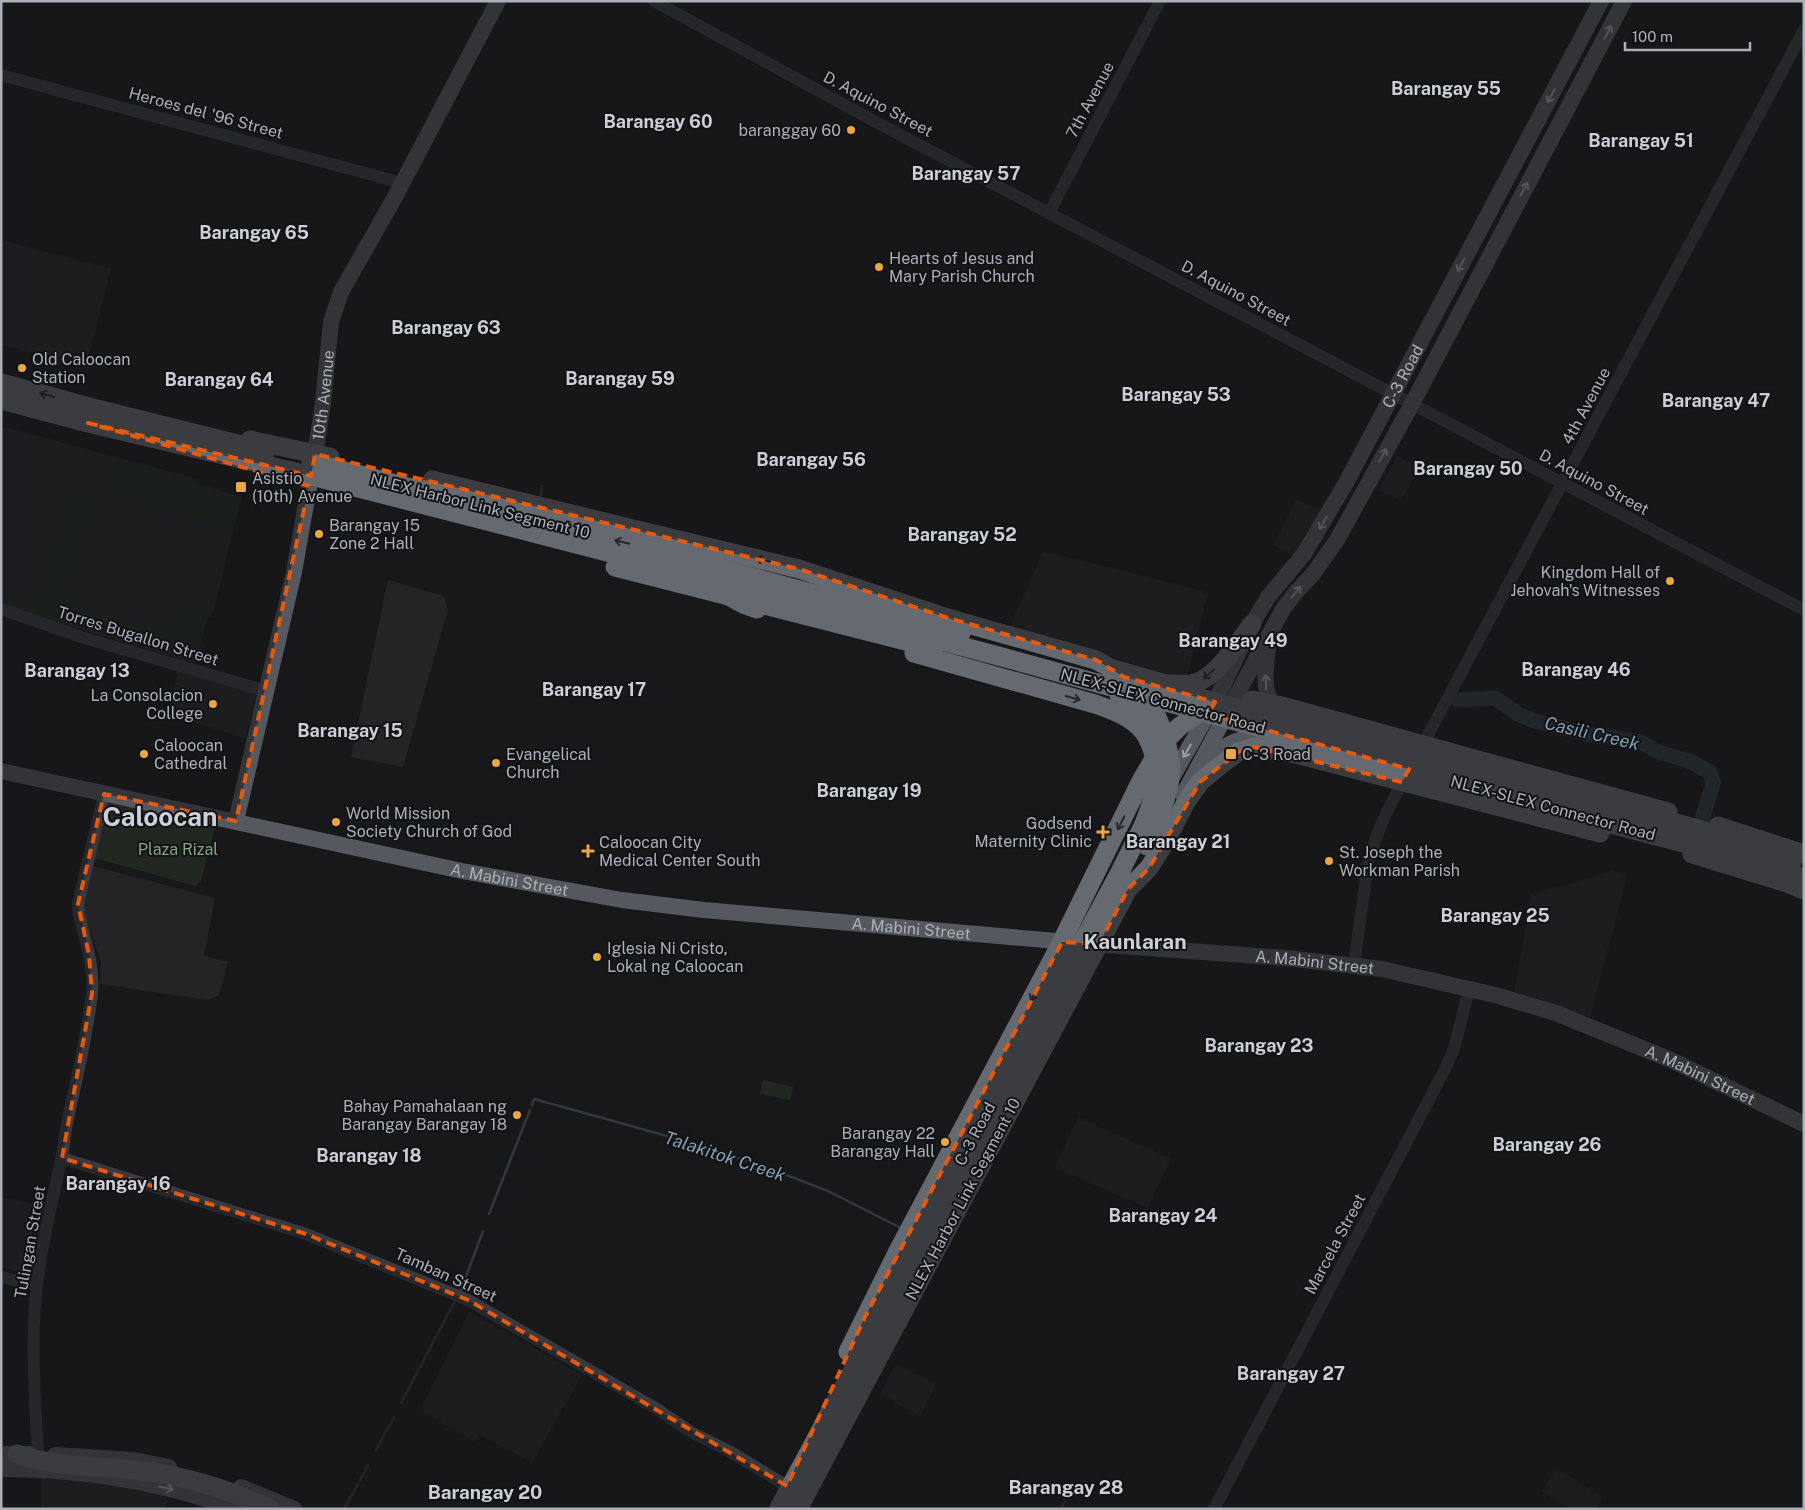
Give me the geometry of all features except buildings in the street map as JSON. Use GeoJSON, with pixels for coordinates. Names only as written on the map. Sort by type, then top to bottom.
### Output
{"type":"FeatureCollection","features":[{"type":"Feature","properties":{"kind":"highway","name":"NLEX Harbor Link Segment 10"},"geometry":{"type":"LineString","coordinates":[[1,383],[91,416],[308,475],[667,561],[756,610],[1095,704],[1130,720],[1142,730],[1156,758],[1154,796],[1144,824],[778,1509]]}},
{"type":"Feature","properties":{"kind":"highway","name":"NLEX Harbor Link Segment 10"},"geometry":{"type":"LineString","coordinates":[[1,400],[91,416]]}},
{"type":"Feature","properties":{"kind":"highway"},"geometry":{"type":"LineString","coordinates":[[91,416],[174,422],[402,473],[799,569],[1031,646],[1224,700]]}},
{"type":"Feature","properties":{"kind":"highway"},"geometry":{"type":"LineString","coordinates":[[91,416],[176,450],[401,512],[1119,695],[1214,721]]}},
{"type":"Feature","properties":{"kind":"highway"},"geometry":{"type":"LineString","coordinates":[[667,561],[867,596],[1096,660],[1109,666],[1125,678],[1150,704],[1162,724],[1171,768],[1165,799],[1128,889]]}},
{"type":"Feature","properties":{"kind":"highway","name":"NLEX-SLEX Connector Road"},"geometry":{"type":"LineString","coordinates":[[667,561],[1724,840],[1804,866]]}},
{"type":"Feature","properties":{"kind":"highway","name":"NLEX-SLEX Connector Road"},"geometry":{"type":"LineString","coordinates":[[667,561],[993,655],[1722,853],[1804,878]]}},
{"type":"Feature","properties":{"kind":"highway"},"geometry":{"type":"LineString","coordinates":[[1167,684],[1191,684],[1205,679],[1261,628]]}},
{"type":"Feature","properties":{"kind":"highway"},"geometry":{"type":"LineString","coordinates":[[1024,671],[1031,646]]}},
{"type":"Feature","properties":{"kind":"highway"},"geometry":{"type":"LineString","coordinates":[[1119,695],[1133,705],[1148,720],[1158,734],[1164,754],[1164,772],[1159,793],[1146,822]]}},
{"type":"Feature","properties":{"kind":"highway"},"geometry":{"type":"LineString","coordinates":[[778,1509],[864,1317],[1057,951],[1142,779],[1164,742],[1180,726],[1202,711],[1226,702],[1254,700],[1282,706],[1729,829],[1804,854]]}},
{"type":"Feature","properties":{"kind":"highway"},"geometry":{"type":"LineString","coordinates":[[1128,889],[1149,868],[1167,839],[1186,802],[1200,782],[1238,752],[1254,747],[1296,754],[1569,827],[1642,843],[1763,874],[1804,889]]}},
{"type":"Feature","properties":{"kind":"highway"},"geometry":{"type":"LineString","coordinates":[[1418,753],[1804,858]]}},
{"type":"Feature","properties":{"kind":"highway"},"geometry":{"type":"LineString","coordinates":[[1407,774],[1632,834],[1804,889]]}},
{"type":"Feature","properties":{"kind":"highway","name":"NLEX Harbor Link Segment 10"},"geometry":{"type":"LineString","coordinates":[[801,1508],[1128,889]]}},
{"type":"Feature","properties":{"kind":"highway"},"geometry":{"type":"LineString","coordinates":[[900,1345],[950,1241],[989,1150]]}},
{"type":"Feature","properties":{"kind":"highway"},"geometry":{"type":"LineString","coordinates":[[9,1454],[42,1461],[137,1470],[187,1480],[230,1492],[270,1509]]}},
{"type":"Feature","properties":{"kind":"main road","name":"10th Avenue"},"geometry":{"type":"LineString","coordinates":[[236,821],[294,572],[316,451],[331,322],[342,292],[498,1]]}},
{"type":"Feature","properties":{"kind":"main road","name":"C-3 Road"},"geometry":{"type":"LineString","coordinates":[[1224,700],[1249,671],[1268,597],[1312,541],[1347,481],[1601,1]]}},
{"type":"Feature","properties":{"kind":"main road","name":"C-3 Road"},"geometry":{"type":"LineString","coordinates":[[801,1508],[994,1144],[1186,790],[1224,700],[1234,663],[1261,628],[1283,609],[1313,574],[1337,540],[1412,404],[1624,1]]}},
{"type":"Feature","properties":{"kind":"main road"},"geometry":{"type":"LineString","coordinates":[[1261,628],[1266,690],[1274,706],[1293,717]]}},
{"type":"Feature","properties":{"kind":"main road"},"geometry":{"type":"LineString","coordinates":[[1234,663],[1249,671]]}},
{"type":"Feature","properties":{"kind":"main road"},"geometry":{"type":"LineString","coordinates":[[1224,700],[1293,717],[1418,753]]}},
{"type":"Feature","properties":{"kind":"main road","name":"C-3 Road"},"geometry":{"type":"LineString","coordinates":[[778,1509],[788,1486],[1078,943],[1146,822],[1214,721]]}},
{"type":"Feature","properties":{"kind":"main road"},"geometry":{"type":"LineString","coordinates":[[1214,721],[1407,774]]}},
{"type":"Feature","properties":{"kind":"main road"},"geometry":{"type":"LineString","coordinates":[[1186,790],[1221,748],[1237,739],[1254,736],[1272,736]]}},
{"type":"Feature","properties":{"kind":"main road","name":"A. Mabini Street"},"geometry":{"type":"LineString","coordinates":[[1,770],[462,871],[622,900],[704,910],[1354,965],[1382,969],[1539,1007],[1580,1022],[1671,1060],[1804,1124]]}},
{"type":"Feature","properties":{"kind":"main road"},"geometry":{"type":"LineString","coordinates":[[9,1454],[133,1460],[190,1471],[255,1492],[294,1509]]}},
{"type":"Feature","properties":{"kind":"main road"},"geometry":{"type":"LineString","coordinates":[[1,1469],[38,1469],[128,1480],[183,1492],[236,1509]]}},
{"type":"Feature","properties":{"kind":"street","name":"D. Aquino Street"},"geometry":{"type":"LineString","coordinates":[[654,1],[874,121],[1804,610]]}},
{"type":"Feature","properties":{"kind":"street","name":"7th Avenue"},"geometry":{"type":"LineString","coordinates":[[1049,213],[1160,1]]}},
{"type":"Feature","properties":{"kind":"street","name":"4th Avenue"},"geometry":{"type":"LineString","coordinates":[[1354,965],[1368,863],[1376,836],[1395,796],[1804,30]]}},
{"type":"Feature","properties":{"kind":"street","name":"Heroes del '96 Street"},"geometry":{"type":"LineString","coordinates":[[1,75],[402,183]]}},
{"type":"Feature","properties":{"kind":"street","name":"Torres Bugallon Street"},"geometry":{"type":"LineString","coordinates":[[1,610],[81,637],[266,691]]}},
{"type":"Feature","properties":{"kind":"street","name":"Tulingan Street"},"geometry":{"type":"LineString","coordinates":[[38,1454],[34,1338],[37,1286],[43,1245],[62,1158],[66,1126],[86,1038],[93,976],[78,914],[78,904],[104,794]]}},
{"type":"Feature","properties":{"kind":"street","name":"Marcela Street"},"geometry":{"type":"LineString","coordinates":[[1214,1509],[1454,1049],[1469,989]]}},
{"type":"Feature","properties":{"kind":"street","name":"Tamban Street"},"geometry":{"type":"LineString","coordinates":[[62,1158],[306,1234],[459,1296],[657,1410],[691,1432],[788,1486]]}},
{"type":"Feature","properties":{"kind":"street"},"geometry":{"type":"LineString","coordinates":[[1,1277],[37,1286]]}},
{"type":"Feature","properties":{"kind":"highlighted area"},"geometry":{"type":"Polygon","coordinates":[[[88,423],[311,476],[315,454],[799,569],[948,618],[1096,660],[1124,677],[1215,702],[1208,714],[1409,769],[1402,782],[1254,747],[1238,752],[1200,782],[1149,868],[1128,889],[1099,944],[1062,942],[865,1317],[787,1486],[468,1300],[306,1234],[62,1158],[92,993],[89,955],[78,904],[104,794],[236,821],[309,486],[88,423]]]}},
{"type":"Feature","properties":{"kind":"shaded area"},"geometry":{"type":"Polygon","coordinates":[[[1,240],[111,269],[86,366],[1,345],[1,240]]]}},
{"type":"Feature","properties":{"kind":"shaded area"},"geometry":{"type":"Polygon","coordinates":[[[1,426],[197,479],[195,483],[241,497],[212,617],[208,616],[195,663],[1,606],[1,426]]]}},
{"type":"Feature","properties":{"kind":"shaded area"},"geometry":{"type":"Polygon","coordinates":[[[1397,456],[1419,468],[1401,501],[1379,490],[1397,456]]]}},
{"type":"Feature","properties":{"kind":"shaded area"},"geometry":{"type":"Polygon","coordinates":[[[1297,499],[1320,511],[1299,550],[1292,555],[1274,545],[1297,499]]]}},
{"type":"Feature","properties":{"kind":"shaded area"},"geometry":{"type":"Polygon","coordinates":[[[1043,552],[1126,571],[1208,593],[1186,680],[1010,626],[1043,552]]]}},
{"type":"Feature","properties":{"kind":"shaded area"},"geometry":{"type":"Polygon","coordinates":[[[388,580],[444,596],[448,610],[403,767],[351,757],[388,580]]]}},
{"type":"Feature","properties":{"kind":"shaded area","name":"La Consolacion College"},"geometry":{"type":"Polygon","coordinates":[[[178,670],[258,692],[245,738],[169,715],[178,670]]]}},
{"type":"Feature","properties":{"kind":"shaded area"},"geometry":{"type":"Polygon","coordinates":[[[93,866],[215,898],[204,956],[228,962],[219,995],[208,1000],[100,984],[101,962],[82,908],[93,866]]]}},
{"type":"Feature","properties":{"kind":"shaded area"},"geometry":{"type":"Polygon","coordinates":[[[1612,871],[1627,875],[1590,1018],[1557,1005],[1514,993],[1531,894],[1612,871]]]}},
{"type":"Feature","properties":{"kind":"shaded area"},"geometry":{"type":"Polygon","coordinates":[[[1078,1117],[1171,1159],[1148,1208],[1055,1168],[1078,1117]]]}},
{"type":"Feature","properties":{"kind":"shaded area"},"geometry":{"type":"Polygon","coordinates":[[[1,1197],[47,1207],[32,1271],[22,1273],[1,1267],[1,1197]]]}},
{"type":"Feature","properties":{"kind":"shaded area"},"geometry":{"type":"Polygon","coordinates":[[[469,1312],[582,1375],[532,1463],[479,1434],[475,1442],[420,1410],[469,1312]]]}},
{"type":"Feature","properties":{"kind":"shaded area"},"geometry":{"type":"Polygon","coordinates":[[[895,1364],[936,1384],[920,1416],[880,1394],[895,1364]]]}},
{"type":"Feature","properties":{"kind":"shaded area"},"geometry":{"type":"Polygon","coordinates":[[[1556,1468],[1603,1497],[1596,1509],[1569,1509],[1542,1491],[1556,1468]]]}},
{"type":"Feature","properties":{"kind":"shaded area"},"geometry":{"type":"Polygon","coordinates":[[[41,1475],[140,1488],[167,1497],[165,1509],[41,1509],[41,1475]]]}},
{"type":"Feature","properties":{"kind":"green space"},"geometry":{"type":"Polygon","coordinates":[[[117,458],[197,479],[195,483],[241,497],[212,617],[208,616],[195,663],[1,606],[1,596],[34,604],[67,482],[99,491],[69,603],[162,629],[169,600],[189,605],[191,599],[213,605],[220,578],[215,576],[228,530],[106,497],[117,458]]]}},
{"type":"Feature","properties":{"kind":"green space","name":"Plaza Rizal"},"geometry":{"type":"Polygon","coordinates":[[[106,801],[157,813],[156,815],[172,819],[173,817],[215,828],[201,881],[195,886],[91,857],[106,801]]]}},
{"type":"Feature","properties":{"kind":"green space"},"geometry":{"type":"Polygon","coordinates":[[[763,1080],[793,1087],[790,1100],[760,1094],[763,1080]]]}},
{"type":"Feature","properties":{"kind":"waterway"},"geometry":{"type":"LineString","coordinates":[[540,499],[542,486]]}},
{"type":"Feature","properties":{"kind":"waterway","name":"Casili Creek"},"geometry":{"type":"LineString","coordinates":[[1458,700],[1495,698],[1518,714],[1534,721],[1588,734],[1641,742],[1658,752],[1689,761],[1710,772],[1713,783],[1703,816]]}},
{"type":"Feature","properties":{"kind":"waterway","name":"Talakitok Creek"},"geometry":{"type":"LineString","coordinates":[[532,1105],[534,1099],[685,1141],[763,1166],[828,1191],[903,1229]]}},
{"type":"Feature","properties":{"kind":"waterway"},"geometry":{"type":"LineString","coordinates":[[489,1214],[530,1110]]}},
{"type":"Feature","properties":{"kind":"waterway"},"geometry":{"type":"LineString","coordinates":[[461,1290],[483,1231]]}},
{"type":"Feature","properties":{"kind":"waterway"},"geometry":{"type":"LineString","coordinates":[[401,1403],[455,1301]]}},
{"type":"Feature","properties":{"kind":"waterway"},"geometry":{"type":"LineString","coordinates":[[376,1450],[394,1417]]}},
{"type":"Feature","properties":{"kind":"waterway"},"geometry":{"type":"LineString","coordinates":[[360,1480],[368,1465]]}},
{"type":"Feature","properties":{"kind":"waterway"},"geometry":{"type":"LineString","coordinates":[[344,1509],[358,1484]]}},
{"type":"Feature","properties":{"kind":"waterway"},"geometry":{"type":"LineString","coordinates":[[1061,1509],[1065,1501]]}},
{"type":"Feature","properties":{"kind":"place","name":"baranggay 60"},"geometry":{"type":"Point","coordinates":[851,130]}},
{"type":"Feature","properties":{"kind":"place","name":"Hearts of Jesus and Mary Parish Church"},"geometry":{"type":"Point","coordinates":[879,267]}},
{"type":"Feature","properties":{"kind":"place","name":"Old Caloocan Station"},"geometry":{"type":"Point","coordinates":[22,368]}},
{"type":"Feature","properties":{"kind":"place","name":"Asistio (10th) Avenue"},"geometry":{"type":"Point","coordinates":[241,487]}},
{"type":"Feature","properties":{"kind":"place","name":"Barangay 15 Zone 2 Hall"},"geometry":{"type":"Point","coordinates":[319,534]}},
{"type":"Feature","properties":{"kind":"place","name":"Kingdom Hall of Jehovah's Witnesses"},"geometry":{"type":"Point","coordinates":[1670,581]}},
{"type":"Feature","properties":{"kind":"place","name":"La Consolacion College"},"geometry":{"type":"Point","coordinates":[213,704]}},
{"type":"Feature","properties":{"kind":"place","name":"Caloocan Cathedral"},"geometry":{"type":"Point","coordinates":[144,754]}},
{"type":"Feature","properties":{"kind":"place","name":"C-3 Road"},"geometry":{"type":"Point","coordinates":[1231,754]}},
{"type":"Feature","properties":{"kind":"place","name":"Evangelical Church"},"geometry":{"type":"Point","coordinates":[496,763]}},
{"type":"Feature","properties":{"kind":"place","name":"World Mission Society Church of God"},"geometry":{"type":"Point","coordinates":[336,822]}},
{"type":"Feature","properties":{"kind":"place","name":"Godsend Maternity Clinic"},"geometry":{"type":"Point","coordinates":[1103,832]}},
{"type":"Feature","properties":{"kind":"place","name":"Caloocan City Medical Center South"},"geometry":{"type":"Point","coordinates":[588,851]}},
{"type":"Feature","properties":{"kind":"place","name":"St. Joseph the Workman Parish"},"geometry":{"type":"Point","coordinates":[1329,861]}},
{"type":"Feature","properties":{"kind":"place","name":"Iglesia Ni Cristo, Lokal ng Caloocan"},"geometry":{"type":"Point","coordinates":[597,957]}},
{"type":"Feature","properties":{"kind":"place","name":"Bahay Pamahalaan ng Barangay Barangay 18"},"geometry":{"type":"Point","coordinates":[517,1115]}},
{"type":"Feature","properties":{"kind":"place","name":"Barangay 22 Barangay Hall"},"geometry":{"type":"Point","coordinates":[945,1142]}},
{"type":"Feature","properties":{"kind":"district","name":"Barangay 55"},"geometry":{"type":"Point","coordinates":[1446,88]}},
{"type":"Feature","properties":{"kind":"district","name":"Barangay 60"},"geometry":{"type":"Point","coordinates":[658,121]}},
{"type":"Feature","properties":{"kind":"district","name":"Barangay 51"},"geometry":{"type":"Point","coordinates":[1641,140]}},
{"type":"Feature","properties":{"kind":"district","name":"Barangay 57"},"geometry":{"type":"Point","coordinates":[966,173]}},
{"type":"Feature","properties":{"kind":"district","name":"Barangay 65"},"geometry":{"type":"Point","coordinates":[254,232]}},
{"type":"Feature","properties":{"kind":"district","name":"Barangay 63"},"geometry":{"type":"Point","coordinates":[446,327]}},
{"type":"Feature","properties":{"kind":"district","name":"Barangay 59"},"geometry":{"type":"Point","coordinates":[620,378]}},
{"type":"Feature","properties":{"kind":"district","name":"Barangay 64"},"geometry":{"type":"Point","coordinates":[219,379]}},
{"type":"Feature","properties":{"kind":"district","name":"Barangay 53"},"geometry":{"type":"Point","coordinates":[1176,394]}},
{"type":"Feature","properties":{"kind":"district","name":"Barangay 47"},"geometry":{"type":"Point","coordinates":[1716,400]}},
{"type":"Feature","properties":{"kind":"district","name":"Barangay 56"},"geometry":{"type":"Point","coordinates":[811,459]}},
{"type":"Feature","properties":{"kind":"district","name":"Barangay 50"},"geometry":{"type":"Point","coordinates":[1468,468]}},
{"type":"Feature","properties":{"kind":"district","name":"Barangay 52"},"geometry":{"type":"Point","coordinates":[962,534]}},
{"type":"Feature","properties":{"kind":"district","name":"Barangay 49"},"geometry":{"type":"Point","coordinates":[1233,640]}},
{"type":"Feature","properties":{"kind":"district","name":"Barangay 46"},"geometry":{"type":"Point","coordinates":[1576,669]}},
{"type":"Feature","properties":{"kind":"district","name":"Barangay 13"},"geometry":{"type":"Point","coordinates":[77,670]}},
{"type":"Feature","properties":{"kind":"district","name":"Barangay 17"},"geometry":{"type":"Point","coordinates":[594,689]}},
{"type":"Feature","properties":{"kind":"district","name":"Barangay 15"},"geometry":{"type":"Point","coordinates":[350,730]}},
{"type":"Feature","properties":{"kind":"district","name":"Barangay 19"},"geometry":{"type":"Point","coordinates":[869,790]}},
{"type":"Feature","properties":{"kind":"district","name":"Caloocan"},"geometry":{"type":"Point","coordinates":[160,816]}},
{"type":"Feature","properties":{"kind":"district","name":"Barangay 21"},"geometry":{"type":"Point","coordinates":[1178,841]}},
{"type":"Feature","properties":{"kind":"district","name":"Barangay 25"},"geometry":{"type":"Point","coordinates":[1495,915]}},
{"type":"Feature","properties":{"kind":"district","name":"Kaunlaran"},"geometry":{"type":"Point","coordinates":[1135,941]}},
{"type":"Feature","properties":{"kind":"district","name":"Barangay 23"},"geometry":{"type":"Point","coordinates":[1259,1045]}},
{"type":"Feature","properties":{"kind":"district","name":"Barangay 26"},"geometry":{"type":"Point","coordinates":[1547,1144]}},
{"type":"Feature","properties":{"kind":"district","name":"Barangay 18"},"geometry":{"type":"Point","coordinates":[369,1155]}},
{"type":"Feature","properties":{"kind":"district","name":"Barangay 16"},"geometry":{"type":"Point","coordinates":[118,1183]}},
{"type":"Feature","properties":{"kind":"district","name":"Barangay 24"},"geometry":{"type":"Point","coordinates":[1163,1215]}},
{"type":"Feature","properties":{"kind":"district","name":"Barangay 27"},"geometry":{"type":"Point","coordinates":[1291,1373]}},
{"type":"Feature","properties":{"kind":"district","name":"Barangay 28"},"geometry":{"type":"Point","coordinates":[1066,1487]}},
{"type":"Feature","properties":{"kind":"district","name":"Barangay 20"},"geometry":{"type":"Point","coordinates":[485,1492]}}]}
